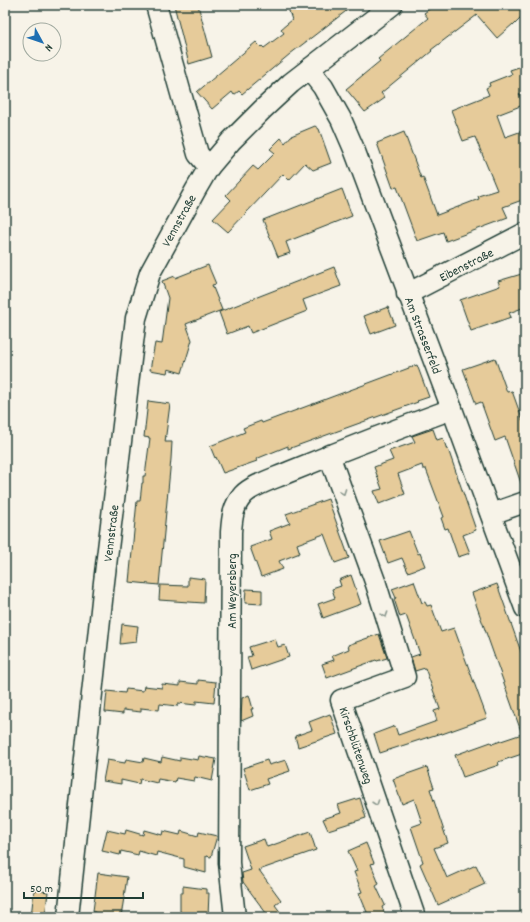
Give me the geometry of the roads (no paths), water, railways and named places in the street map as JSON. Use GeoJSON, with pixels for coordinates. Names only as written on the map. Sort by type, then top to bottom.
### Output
{"type":"FeatureCollection","features":[{"type":"Feature","properties":{"kind":"street"},"geometry":{"type":"LineString","coordinates":[[156,5],[198,154],[209,167]]}},
{"type":"Feature","properties":{"kind":"street","name":"Vennstraße"},"geometry":{"type":"LineString","coordinates":[[68,917],[104,582],[136,318],[150,273],[209,167],[231,141],[263,108],[291,83],[392,5]]}},
{"type":"Feature","properties":{"kind":"street","name":"Am Strasserfeld"},"geometry":{"type":"LineString","coordinates":[[310,69],[342,118],[452,408],[525,608]]}},
{"type":"Feature","properties":{"kind":"street","name":"Eibenstraße"},"geometry":{"type":"LineString","coordinates":[[408,294],[525,233]]}},
{"type":"Feature","properties":{"kind":"street","name":"Am Weyersberg"},"geometry":{"type":"LineString","coordinates":[[235,917],[229,863],[232,517],[236,505],[244,494],[257,486],[329,455],[452,408]]}},
{"type":"Feature","properties":{"kind":"street","name":"Kirschblütenweg"},"geometry":{"type":"LineString","coordinates":[[329,455],[376,584],[405,677],[341,700],[415,917]]}},
{"type":"Feature","properties":{"kind":"street"},"geometry":{"type":"LineString","coordinates":[[491,514],[525,502]]}}]}
